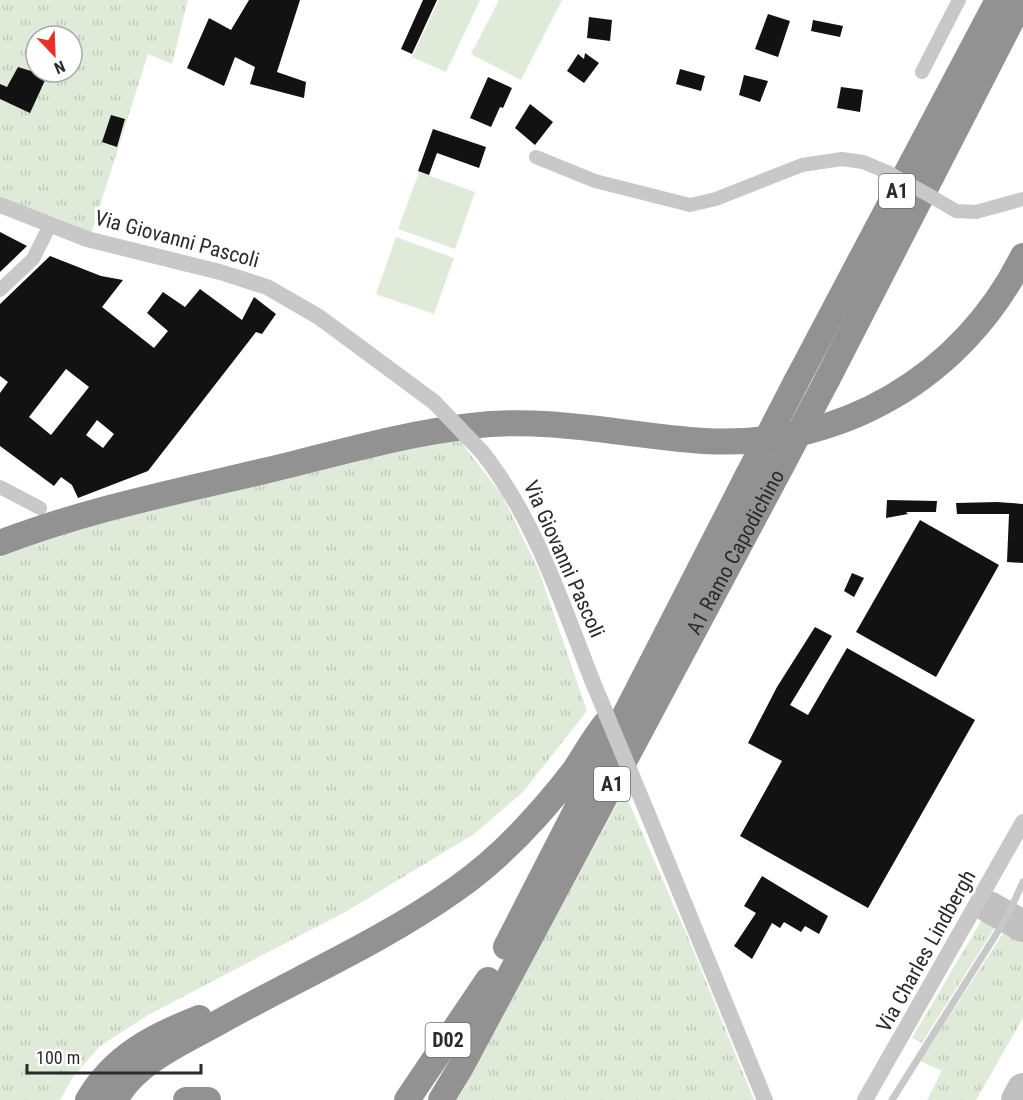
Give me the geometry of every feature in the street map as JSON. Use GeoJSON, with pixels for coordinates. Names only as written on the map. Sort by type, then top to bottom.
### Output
{"type":"FeatureCollection","features":[{"type":"Feature","properties":{"kind":"highway","name":"A1 Ramo Capodichino"},"geometry":{"type":"LineString","coordinates":[[424,1100],[640,686],[747,475],[998,0]]}},
{"type":"Feature","properties":{"kind":"highway","name":"A1 Ramo Capodichino"},"geometry":{"type":"LineString","coordinates":[[441,1100],[462,1065],[827,380],[1022,0]]}},
{"type":"Feature","properties":{"kind":"highway"},"geometry":{"type":"LineString","coordinates":[[0,543],[157,496],[418,434],[470,426],[542,423],[708,441],[746,440],[814,429],[847,419],[881,404],[940,365],[986,318],[1008,285],[1023,256]]}},
{"type":"Feature","properties":{"kind":"highway"},"geometry":{"type":"LineString","coordinates":[[115,1100],[134,1076],[153,1060],[297,979],[420,914],[489,864],[550,801],[601,729],[640,686]]}},
{"type":"Feature","properties":{"kind":"highway"},"geometry":{"type":"LineString","coordinates":[[88,1100],[108,1071],[123,1056],[145,1042],[297,979]]}},
{"type":"Feature","properties":{"kind":"highway","name":"D02"},"geometry":{"type":"LineString","coordinates":[[407,1100],[488,980]]}},
{"type":"Feature","properties":{"kind":"highway"},"geometry":{"type":"LineString","coordinates":[[186,1100],[208,1100]]}},
{"type":"Feature","properties":{"kind":"street"},"geometry":{"type":"LineString","coordinates":[[921,72],[959,0]]}},
{"type":"Feature","properties":{"kind":"street"},"geometry":{"type":"LineString","coordinates":[[536,157],[595,181],[690,205],[716,199],[802,165],[842,159],[863,162],[887,172],[956,211],[976,212],[1023,199]]}},
{"type":"Feature","properties":{"kind":"street","name":"Via Giovanni Pascoli"},"geometry":{"type":"LineString","coordinates":[[0,205],[87,239],[220,272],[267,287],[319,317],[434,402],[482,452],[505,482],[521,509],[765,1100]]}},
{"type":"Feature","properties":{"kind":"street"},"geometry":{"type":"LineString","coordinates":[[0,290],[33,259],[50,225]]}},
{"type":"Feature","properties":{"kind":"street"},"geometry":{"type":"LineString","coordinates":[[0,487],[40,508]]}},
{"type":"Feature","properties":{"kind":"street","name":"Via Charles Lindbergh"},"geometry":{"type":"LineString","coordinates":[[865,1100],[1023,822]]}},
{"type":"Feature","properties":{"kind":"lane"},"geometry":{"type":"LineString","coordinates":[[892,1100],[1007,917],[1023,882]]}},
{"type":"Feature","properties":{"kind":"green space"},"geometry":{"type":"Polygon","coordinates":[[[0,0],[188,0],[172,64],[148,54],[91,234],[0,197],[0,0]]]}},
{"type":"Feature","properties":{"kind":"green space"},"geometry":{"type":"Polygon","coordinates":[[[439,0],[480,0],[446,72],[412,57],[439,0]]]}},
{"type":"Feature","properties":{"kind":"green space"},"geometry":{"type":"Polygon","coordinates":[[[499,0],[562,0],[521,80],[471,54],[499,0]]]}},
{"type":"Feature","properties":{"kind":"green space"},"geometry":{"type":"Polygon","coordinates":[[[419,172],[475,192],[455,249],[398,229],[419,172]]]}},
{"type":"Feature","properties":{"kind":"green space"},"geometry":{"type":"Polygon","coordinates":[[[396,237],[454,258],[434,314],[376,294],[396,237]]]}},
{"type":"Feature","properties":{"kind":"green space"},"geometry":{"type":"Polygon","coordinates":[[[457,437],[502,495],[539,571],[587,711],[523,792],[474,834],[347,911],[150,1014],[100,1046],[73,1077],[60,1100],[0,1100],[0,557],[58,534],[112,518],[457,437]]]}},
{"type":"Feature","properties":{"kind":"green space"},"geometry":{"type":"Polygon","coordinates":[[[624,791],[689,940],[754,1100],[457,1100],[624,791]]]}},
{"type":"Feature","properties":{"kind":"green space"},"geometry":{"type":"Polygon","coordinates":[[[984,916],[997,924],[922,1043],[912,1038],[984,916]]]}},
{"type":"Feature","properties":{"kind":"green space"},"geometry":{"type":"Polygon","coordinates":[[[1004,932],[1023,942],[1023,1018],[976,1100],[927,1100],[942,1071],[920,1061],[1004,932]]]}},
{"type":"Feature","properties":{"kind":"building"},"geometry":{"type":"Polygon","coordinates":[[[249,0],[300,0],[277,72],[306,82],[304,98],[250,84],[255,67],[235,57],[224,86],[187,68],[209,18],[231,30],[249,0]]]}},
{"type":"Feature","properties":{"kind":"building"},"geometry":{"type":"Polygon","coordinates":[[[423,0],[437,0],[412,54],[401,49],[423,0]]]}},
{"type":"Feature","properties":{"kind":"building"},"geometry":{"type":"Polygon","coordinates":[[[768,14],[790,21],[778,57],[755,49],[768,14]]]}},
{"type":"Feature","properties":{"kind":"building"},"geometry":{"type":"Polygon","coordinates":[[[589,17],[612,20],[610,41],[587,38],[589,17]]]}},
{"type":"Feature","properties":{"kind":"building"},"geometry":{"type":"Polygon","coordinates":[[[813,20],[843,26],[840,37],[811,31],[813,20]]]}},
{"type":"Feature","properties":{"kind":"building"},"geometry":{"type":"Polygon","coordinates":[[[585,53],[599,63],[584,83],[567,71],[578,54],[584,59],[585,53]]]}},
{"type":"Feature","properties":{"kind":"building"},"geometry":{"type":"Polygon","coordinates":[[[18,67],[24,69],[24,84],[43,84],[30,113],[0,99],[0,84],[7,87],[18,67]]]}},
{"type":"Feature","properties":{"kind":"building"},"geometry":{"type":"Polygon","coordinates":[[[680,69],[705,76],[701,91],[676,84],[680,69]]]}},
{"type":"Feature","properties":{"kind":"building"},"geometry":{"type":"Polygon","coordinates":[[[744,75],[768,81],[760,102],[739,95],[744,75]]]}},
{"type":"Feature","properties":{"kind":"building"},"geometry":{"type":"Polygon","coordinates":[[[488,77],[512,88],[491,127],[470,118],[488,77]]]}},
{"type":"Feature","properties":{"kind":"building"},"geometry":{"type":"Polygon","coordinates":[[[841,87],[863,90],[860,112],[837,108],[841,87]]]}},
{"type":"Feature","properties":{"kind":"building"},"geometry":{"type":"Polygon","coordinates":[[[530,104],[553,122],[535,145],[515,128],[530,104]]]}},
{"type":"Feature","properties":{"kind":"building"},"geometry":{"type":"Polygon","coordinates":[[[111,115],[125,119],[117,147],[102,142],[111,115]]]}},
{"type":"Feature","properties":{"kind":"building"},"geometry":{"type":"Polygon","coordinates":[[[433,129],[486,147],[479,168],[437,153],[429,175],[418,171],[433,129]]]}},
{"type":"Feature","properties":{"kind":"building"},"geometry":{"type":"Polygon","coordinates":[[[0,232],[27,246],[0,272],[0,232]]]}},
{"type":"Feature","properties":{"kind":"building"},"geometry":{"type":"Polygon","coordinates":[[[50,256],[101,276],[123,280],[102,307],[154,348],[168,331],[147,313],[163,292],[185,307],[200,289],[242,320],[254,297],[276,314],[262,334],[256,332],[148,471],[78,498],[72,485],[61,477],[54,486],[0,446],[0,393],[8,382],[0,376],[0,304],[50,256]],[[66,369],[29,417],[51,435],[89,387],[66,369]],[[97,420],[86,435],[103,448],[114,434],[97,420]]]}},
{"type":"Feature","properties":{"kind":"building"},"geometry":{"type":"Polygon","coordinates":[[[887,500],[937,501],[936,512],[906,512],[908,514],[886,518],[887,500]]]}},
{"type":"Feature","properties":{"kind":"building"},"geometry":{"type":"Polygon","coordinates":[[[956,503],[1023,504],[1023,563],[1007,562],[1009,514],[957,514],[956,503]]]}},
{"type":"Feature","properties":{"kind":"building"},"geometry":{"type":"Polygon","coordinates":[[[920,520],[999,565],[936,677],[856,632],[920,520]]]}},
{"type":"Feature","properties":{"kind":"building"},"geometry":{"type":"Polygon","coordinates":[[[852,573],[864,578],[854,597],[844,591],[852,573]]]}},
{"type":"Feature","properties":{"kind":"building"},"geometry":{"type":"Polygon","coordinates":[[[815,627],[832,636],[790,705],[808,715],[847,648],[975,720],[868,908],[740,836],[782,761],[748,743],[777,687],[815,627]]]}},
{"type":"Feature","properties":{"kind":"building"},"geometry":{"type":"Polygon","coordinates":[[[762,876],[828,916],[819,934],[805,926],[801,932],[784,922],[780,928],[772,923],[752,959],[734,946],[756,913],[744,906],[762,876]]]}},
{"type":"Feature","properties":{"kind":"taxiway"},"geometry":{"type":"LineString","coordinates":[[989,907],[1023,926]]}},
{"type":"Feature","properties":{"kind":"taxiway"},"geometry":{"type":"LineString","coordinates":[[1017,1100],[1023,1089]]}}]}
